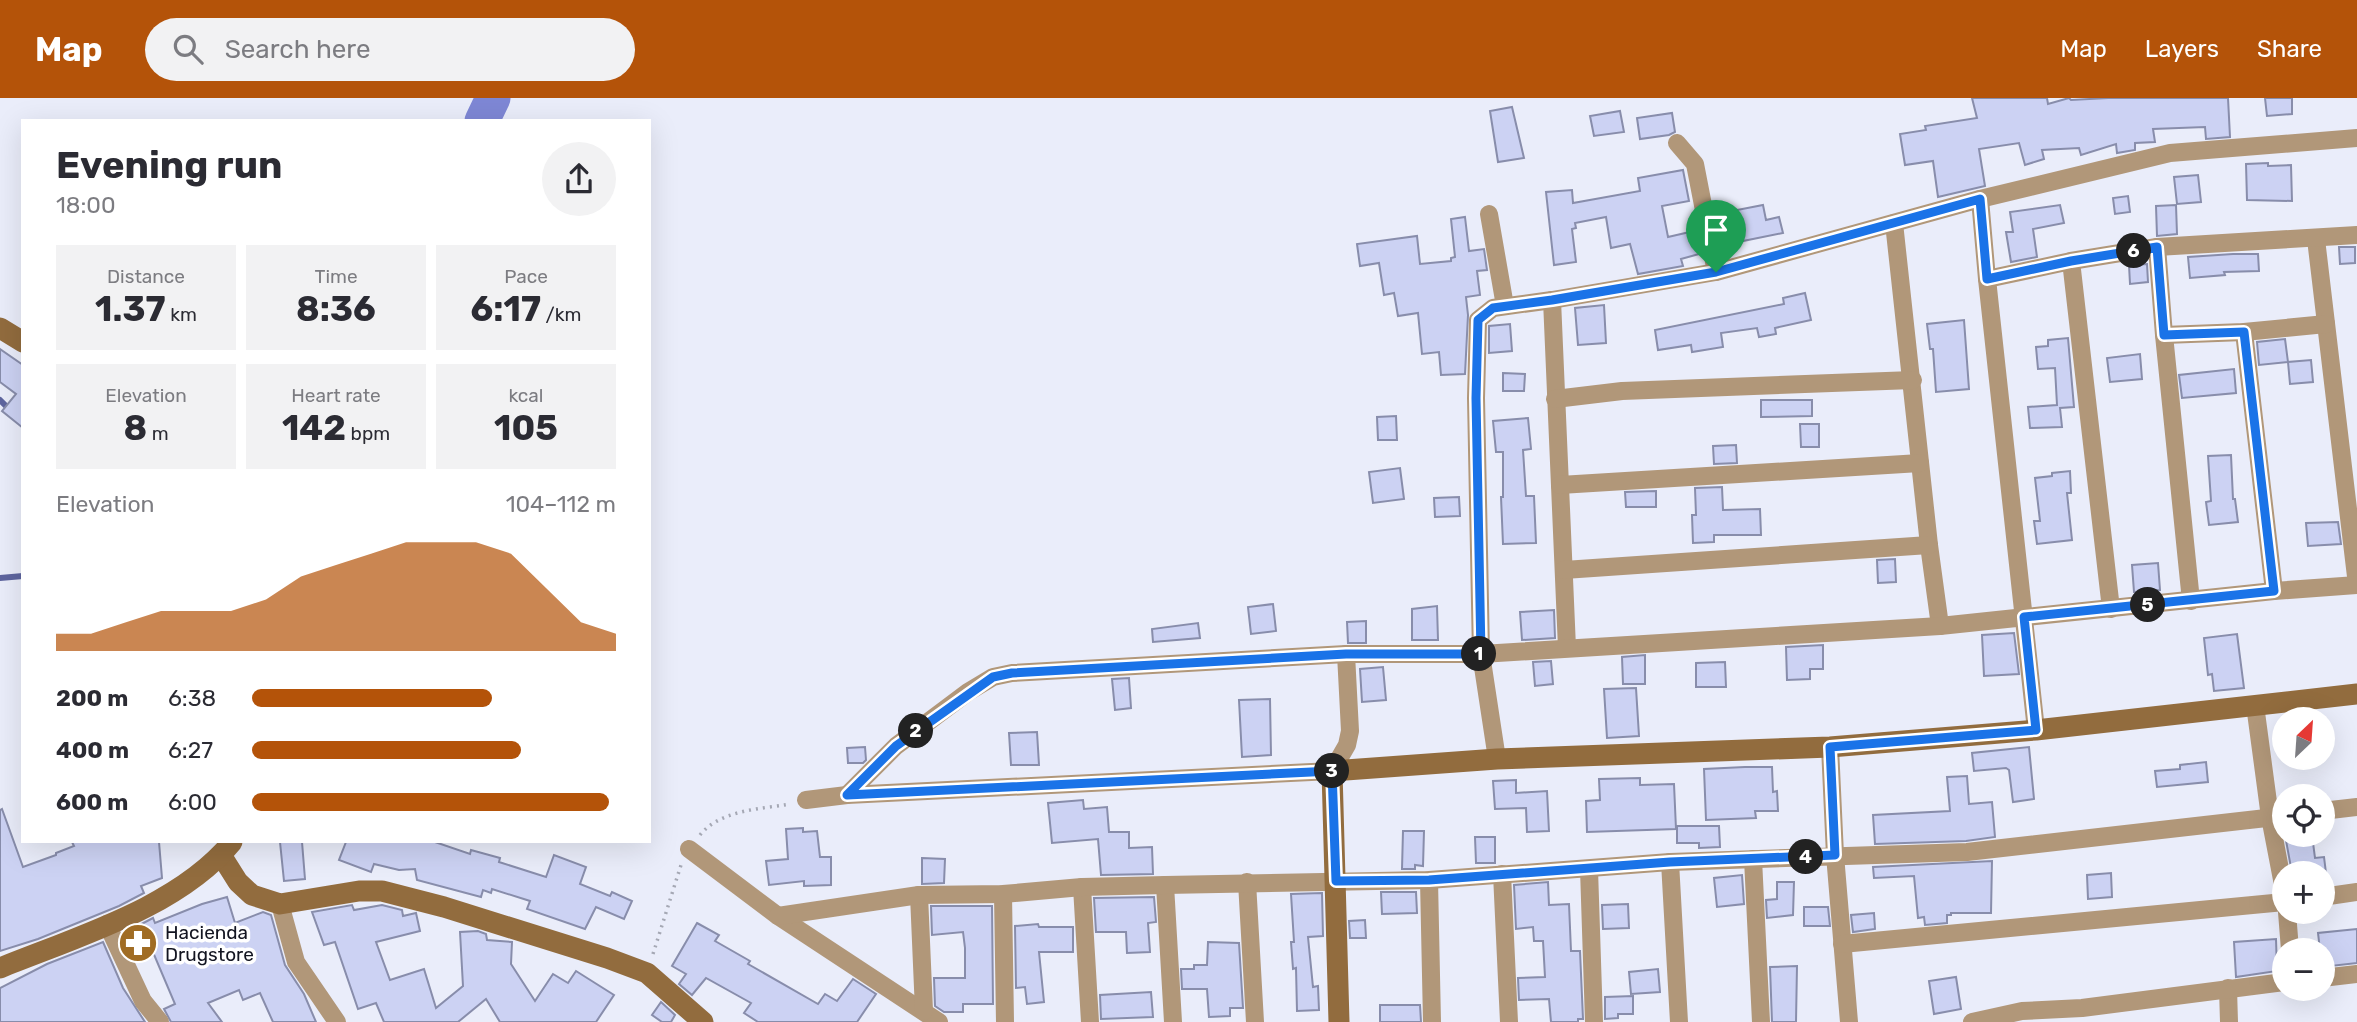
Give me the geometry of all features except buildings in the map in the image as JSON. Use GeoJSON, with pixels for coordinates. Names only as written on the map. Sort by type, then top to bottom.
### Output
{"type":"FeatureCollection","features":[{"type":"Feature","properties":{"kind":"street"},"geometry":{"type":"LineString","coordinates":[[1497,760],[1481,654],[1476,398],[1478,320],[1493,308],[1716,272],[1980,199],[2169,153],[2357,138]]}},
{"type":"Feature","properties":{"kind":"street"},"geometry":{"type":"LineString","coordinates":[[1677,143],[1695,164],[1716,272]]}},
{"type":"Feature","properties":{"kind":"street"},"geometry":{"type":"LineString","coordinates":[[1980,199],[2036,730]]}},
{"type":"Feature","properties":{"kind":"street"},"geometry":{"type":"LineString","coordinates":[[1489,214],[1505,306]]}},
{"type":"Feature","properties":{"kind":"street"},"geometry":{"type":"LineString","coordinates":[[1894,223],[1940,626]]}},
{"type":"Feature","properties":{"kind":"street"},"geometry":{"type":"LineString","coordinates":[[1987,279],[2071,261],[2157,247],[2357,235]]}},
{"type":"Feature","properties":{"kind":"street"},"geometry":{"type":"LineString","coordinates":[[847,795],[896,746],[993,677],[1012,673],[1346,654],[1481,654],[1940,626],[2274,591],[2357,585],[2315,239]]}},
{"type":"Feature","properties":{"kind":"street"},"geometry":{"type":"LineString","coordinates":[[2157,247],[2191,601]]}},
{"type":"Feature","properties":{"kind":"street"},"geometry":{"type":"LineString","coordinates":[[2071,261],[2111,609]]}},
{"type":"Feature","properties":{"kind":"street"},"geometry":{"type":"LineString","coordinates":[[1552,300],[1567,648]]}},
{"type":"Feature","properties":{"kind":"street"},"geometry":{"type":"LineString","coordinates":[[2164,335],[2244,332],[2326,324]]}},
{"type":"Feature","properties":{"kind":"street"},"geometry":{"type":"LineString","coordinates":[[0,328],[21,341]]}},
{"type":"Feature","properties":{"kind":"street"},"geometry":{"type":"LineString","coordinates":[[2244,332],[2274,591]]}},
{"type":"Feature","properties":{"kind":"street"},"geometry":{"type":"LineString","coordinates":[[1555,399],[1622,391],[1913,380]]}},
{"type":"Feature","properties":{"kind":"street"},"geometry":{"type":"LineString","coordinates":[[1560,485],[1920,463]]}},
{"type":"Feature","properties":{"kind":"street"},"geometry":{"type":"LineString","coordinates":[[1564,570],[1929,545]]}},
{"type":"Feature","properties":{"kind":"street"},"geometry":{"type":"LineString","coordinates":[[1339,1022],[1332,771],[1347,745],[1350,730],[1346,654]]}},
{"type":"Feature","properties":{"kind":"street"},"geometry":{"type":"LineString","coordinates":[[806,800],[847,795],[1332,771],[1497,760],[1830,747],[2036,730],[2357,694]]}},
{"type":"Feature","properties":{"kind":"street"},"geometry":{"type":"LineString","coordinates":[[2255,705],[2272,791]]}},
{"type":"Feature","properties":{"kind":"street"},"geometry":{"type":"LineString","coordinates":[[1830,747],[1835,855],[1849,1022]]}},
{"type":"Feature","properties":{"kind":"street"},"geometry":{"type":"LineString","coordinates":[[2335,810],[2357,807]]}},
{"type":"Feature","properties":{"kind":"street"},"geometry":{"type":"LineString","coordinates":[[778,916],[919,895],[1003,894],[1082,887],[1247,882],[1429,880],[1670,862],[1967,852],[2272,817]]}},
{"type":"Feature","properties":{"kind":"street"},"geometry":{"type":"LineString","coordinates":[[0,968],[107,924],[192,880],[227,849],[237,882],[252,895],[280,904],[359,891],[382,891],[444,907],[647,973],[703,1022]]}},
{"type":"Feature","properties":{"kind":"street"},"geometry":{"type":"LineString","coordinates":[[689,849],[778,916],[939,1022]]}},
{"type":"Feature","properties":{"kind":"street"},"geometry":{"type":"LineString","coordinates":[[1753,859],[1761,1022]]}},
{"type":"Feature","properties":{"kind":"street"},"geometry":{"type":"LineString","coordinates":[[1670,862],[1679,1022]]}},
{"type":"Feature","properties":{"kind":"street"},"geometry":{"type":"LineString","coordinates":[[1589,869],[1594,1022]]}},
{"type":"Feature","properties":{"kind":"street"},"geometry":{"type":"LineString","coordinates":[[1502,874],[1509,1022]]}},
{"type":"Feature","properties":{"kind":"street"},"geometry":{"type":"LineString","coordinates":[[1429,880],[1432,1022]]}},
{"type":"Feature","properties":{"kind":"street"},"geometry":{"type":"LineString","coordinates":[[1247,882],[1255,1022]]}},
{"type":"Feature","properties":{"kind":"street"},"geometry":{"type":"LineString","coordinates":[[1165,885],[1173,1022]]}},
{"type":"Feature","properties":{"kind":"street"},"geometry":{"type":"LineString","coordinates":[[1082,887],[1090,1022]]}},
{"type":"Feature","properties":{"kind":"street"},"geometry":{"type":"LineString","coordinates":[[2335,895],[2357,892]]}},
{"type":"Feature","properties":{"kind":"street"},"geometry":{"type":"LineString","coordinates":[[1003,894],[1005,1022]]}},
{"type":"Feature","properties":{"kind":"street"},"geometry":{"type":"LineString","coordinates":[[919,895],[924,1011]]}},
{"type":"Feature","properties":{"kind":"street"},"geometry":{"type":"LineString","coordinates":[[1842,944],[2272,903]]}},
{"type":"Feature","properties":{"kind":"street"},"geometry":{"type":"LineString","coordinates":[[280,904],[296,962],[337,1022]]}},
{"type":"Feature","properties":{"kind":"street"},"geometry":{"type":"LineString","coordinates":[[107,924],[143,1001],[160,1022]]}},
{"type":"Feature","properties":{"kind":"street"},"geometry":{"type":"LineString","coordinates":[[2335,977],[2357,974]]}},
{"type":"Feature","properties":{"kind":"street"},"geometry":{"type":"LineString","coordinates":[[1972,1022],[2022,1011],[2083,1015],[2228,988],[2272,983]]}},
{"type":"Feature","properties":{"kind":"street"},"geometry":{"type":"LineString","coordinates":[[2228,988],[2229,1022]]}},
{"type":"Feature","properties":{"kind":"path"},"geometry":{"type":"LineString","coordinates":[[647,973],[681,866],[689,849],[707,825],[722,817],[806,800]]}},
{"type":"Feature","properties":{"kind":"waterway"},"geometry":{"type":"LineString","coordinates":[[483,119],[493,98]]}},
{"type":"Feature","properties":{"kind":"waterway"},"geometry":{"type":"LineString","coordinates":[[0,400],[11,411]]}},
{"type":"Feature","properties":{"kind":"waterway"},"geometry":{"type":"LineString","coordinates":[[0,578],[21,576]]}},
{"type":"Feature","properties":{"kind":"place","name":"Hacienda Drugstore"},"geometry":{"type":"Point","coordinates":[138,943]}},
{"type":"Feature","properties":{"kind":"route"},"geometry":{"type":"LineString","coordinates":[[1980,199],[1987,279],[2071,261],[2157,247],[2164,335],[2244,332],[2274,591],[2024,617],[2036,730],[1830,747],[1835,855],[1670,862],[1429,880],[1336,881],[1332,771],[847,795],[896,746],[968,692],[993,677],[1012,673],[1346,654],[1481,654],[1476,398],[1478,320],[1493,308],[1716,272],[1980,199]]}}]}
